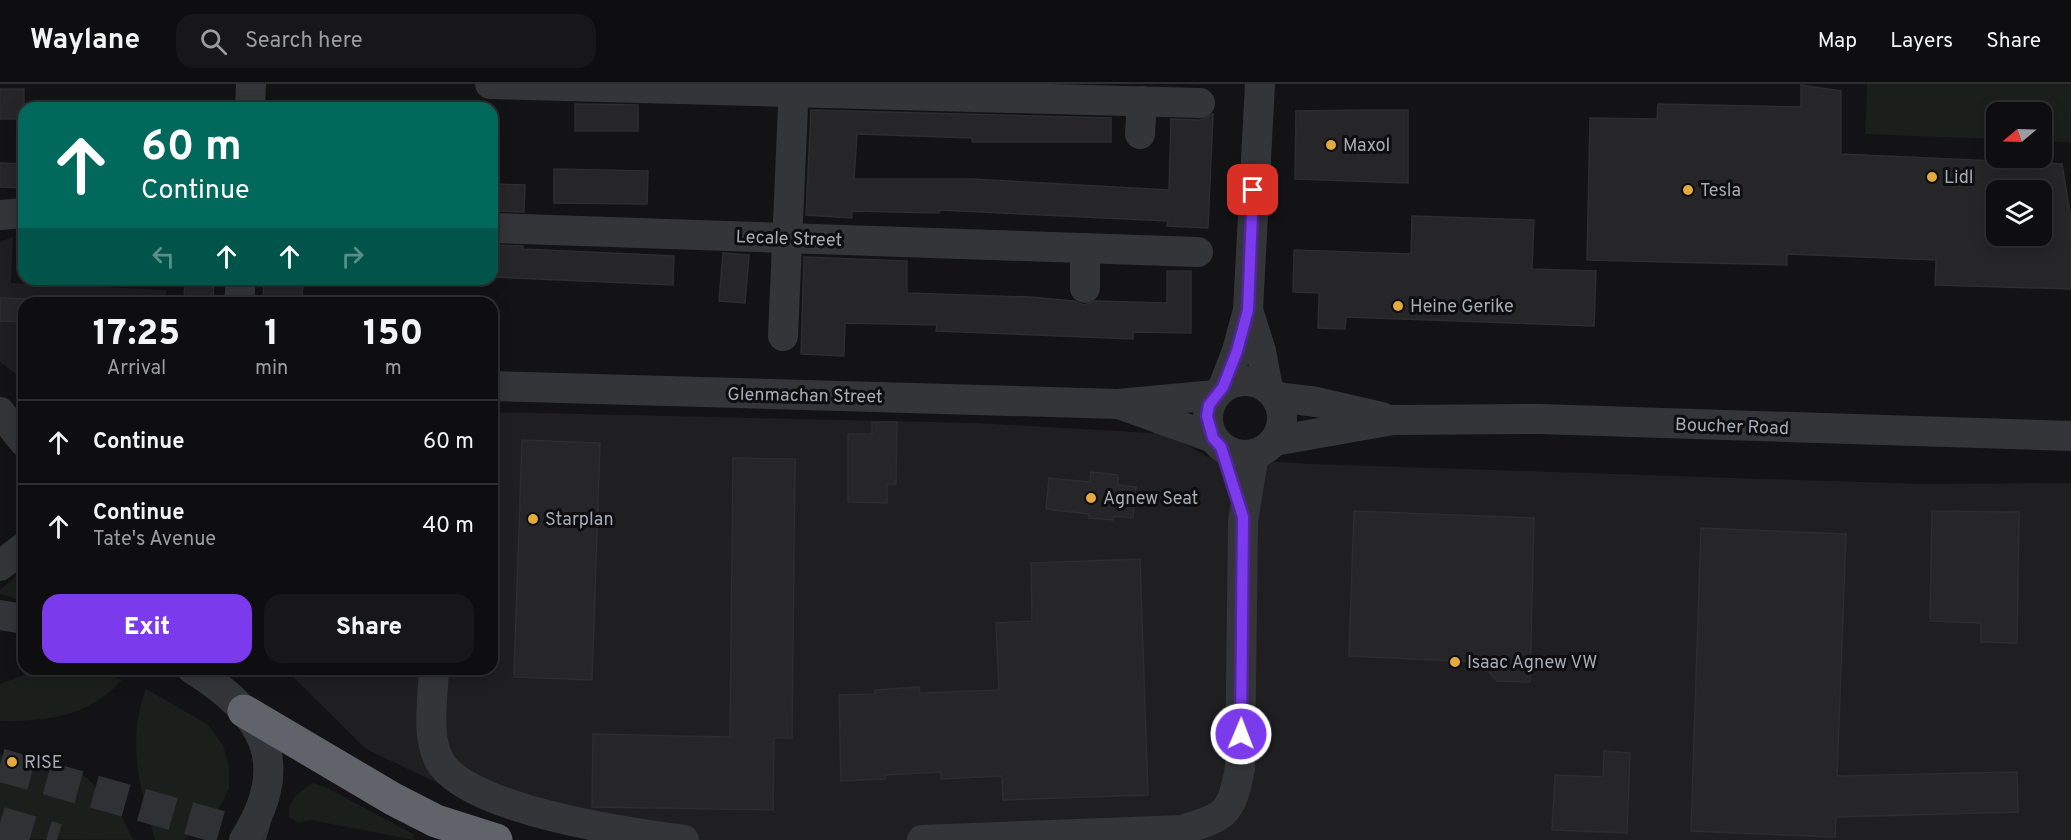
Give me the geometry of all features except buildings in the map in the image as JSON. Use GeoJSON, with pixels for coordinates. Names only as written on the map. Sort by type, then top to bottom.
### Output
{"type":"FeatureCollection","features":[{"type":"Feature","properties":{"kind":"highway"},"geometry":{"type":"LineString","coordinates":[[227,689],[393,799],[436,820],[496,840]]}},
{"type":"Feature","properties":{"kind":"street"},"geometry":{"type":"LineString","coordinates":[[250,102],[251,84]]}},
{"type":"Feature","properties":{"kind":"street"},"geometry":{"type":"LineString","coordinates":[[490,84],[794,88],[1200,103]]}},
{"type":"Feature","properties":{"kind":"street"},"geometry":{"type":"LineString","coordinates":[[1243,517],[1207,416],[1237,351],[1248,310],[1260,84]]}},
{"type":"Feature","properties":{"kind":"street"},"geometry":{"type":"LineString","coordinates":[[783,336],[794,88]]}},
{"type":"Feature","properties":{"kind":"street"},"geometry":{"type":"LineString","coordinates":[[1140,134],[1142,101]]}},
{"type":"Feature","properties":{"kind":"street"},"geometry":{"type":"LineString","coordinates":[[0,215],[18,214]]}},
{"type":"Feature","properties":{"kind":"street","name":"Lecale Street"},"geometry":{"type":"LineString","coordinates":[[498,228],[1198,252]]}},
{"type":"Feature","properties":{"kind":"street"},"geometry":{"type":"LineString","coordinates":[[1085,248],[1085,288]]}},
{"type":"Feature","properties":{"kind":"street"},"geometry":{"type":"LineString","coordinates":[[922,840],[1182,830],[1208,822],[1224,813],[1234,800],[1240,768],[1243,517],[1264,448],[1282,419],[1248,310]]}},
{"type":"Feature","properties":{"kind":"street"},"geometry":{"type":"LineString","coordinates":[[1219,391],[1246,380],[1272,392]]}},
{"type":"Feature","properties":{"kind":"street","name":"Glenmachan Street"},"geometry":{"type":"LineString","coordinates":[[498,386],[1118,404],[1219,391]]}},
{"type":"Feature","properties":{"kind":"street","name":"Boucher Road"},"geometry":{"type":"LineString","coordinates":[[1272,392],[1393,420]]}},
{"type":"Feature","properties":{"kind":"street","name":"Glenmachan Street"},"geometry":{"type":"LineString","coordinates":[[1118,404],[1217,443]]}},
{"type":"Feature","properties":{"kind":"street"},"geometry":{"type":"LineString","coordinates":[[0,406],[18,414]]}},
{"type":"Feature","properties":{"kind":"street"},"geometry":{"type":"LineString","coordinates":[[0,412],[18,434]]}},
{"type":"Feature","properties":{"kind":"street","name":"Boucher Road"},"geometry":{"type":"LineString","coordinates":[[1264,448],[1393,420],[1540,419],[2071,436]]}},
{"type":"Feature","properties":{"kind":"street"},"geometry":{"type":"LineString","coordinates":[[1217,443],[1231,453],[1264,448]]}},
{"type":"Feature","properties":{"kind":"street"},"geometry":{"type":"LineString","coordinates":[[0,615],[18,619]]}},
{"type":"Feature","properties":{"kind":"street"},"geometry":{"type":"LineString","coordinates":[[202,675],[227,689],[258,729],[268,753],[267,786],[256,822],[244,838]]}},
{"type":"Feature","properties":{"kind":"street"},"geometry":{"type":"LineString","coordinates":[[434,675],[433,746],[440,761],[456,779],[509,804],[574,821],[684,840]]}},
{"type":"Feature","properties":{"kind":"shaded area"},"geometry":{"type":"Polygon","coordinates":[[[1867,84],[2071,84],[2071,142],[2052,141],[2052,102],[1986,102],[1986,139],[1865,134],[1867,84]]]}},
{"type":"Feature","properties":{"kind":"shaded area"},"geometry":{"type":"Polygon","coordinates":[[[13,237],[11,283],[166,290],[166,297],[18,297],[18,376],[0,362],[0,242],[13,237]]]}},
{"type":"Feature","properties":{"kind":"shaded area"},"geometry":{"type":"Polygon","coordinates":[[[498,412],[976,423],[1168,434],[1208,457],[1309,464],[1921,484],[2071,483],[2071,840],[622,840],[509,817],[366,749],[291,675],[498,675],[498,412]]]}},
{"type":"Feature","properties":{"kind":"shaded area"},"geometry":{"type":"Polygon","coordinates":[[[18,574],[18,599],[0,594],[0,590],[18,574]]]}},
{"type":"Feature","properties":{"kind":"shaded area"},"geometry":{"type":"Polygon","coordinates":[[[23,675],[106,675],[122,680],[95,702],[81,709],[35,720],[0,721],[0,684],[23,675]]]}},
{"type":"Feature","properties":{"kind":"shaded area"},"geometry":{"type":"Polygon","coordinates":[[[146,689],[207,724],[223,745],[229,767],[229,788],[217,813],[184,840],[155,840],[144,802],[136,746],[140,708],[146,689]]]}},
{"type":"Feature","properties":{"kind":"shaded area"},"geometry":{"type":"Polygon","coordinates":[[[0,755],[68,767],[87,778],[122,817],[133,840],[0,839],[0,755]]]}},
{"type":"Feature","properties":{"kind":"shaded area"},"geometry":{"type":"Polygon","coordinates":[[[313,783],[325,787],[413,834],[414,840],[311,820],[298,823],[289,817],[290,806],[299,793],[313,783]]]}},
{"type":"Feature","properties":{"kind":"tunnel"},"geometry":{"type":"LineString","coordinates":[[0,765],[266,840]]}},
{"type":"Feature","properties":{"kind":"tunnel"},"geometry":{"type":"LineString","coordinates":[[0,823],[57,840]]}},
{"type":"Feature","properties":{"kind":"place","name":"Maxol"},"geometry":{"type":"Point","coordinates":[1331,145]}},
{"type":"Feature","properties":{"kind":"place","name":"Lidl"},"geometry":{"type":"Point","coordinates":[1932,177]}},
{"type":"Feature","properties":{"kind":"place","name":"Tesla"},"geometry":{"type":"Point","coordinates":[1688,190]}},
{"type":"Feature","properties":{"kind":"place","name":"Heine Gerike"},"geometry":{"type":"Point","coordinates":[1398,306]}},
{"type":"Feature","properties":{"kind":"place","name":"Agnew Seat"},"geometry":{"type":"Point","coordinates":[1091,498]}},
{"type":"Feature","properties":{"kind":"place","name":"Starplan"},"geometry":{"type":"Point","coordinates":[533,519]}},
{"type":"Feature","properties":{"kind":"place","name":"Isaac Agnew VW"},"geometry":{"type":"Point","coordinates":[1455,662]}},
{"type":"Feature","properties":{"kind":"place","name":"RISE"},"geometry":{"type":"Point","coordinates":[12,762]}},
{"type":"Feature","properties":{"kind":"route"},"geometry":{"type":"LineString","coordinates":[[1241,734],[1243,517],[1221,447],[1213,438],[1207,416],[1209,405],[1223,387],[1237,351],[1248,310],[1253,190]]}}]}
